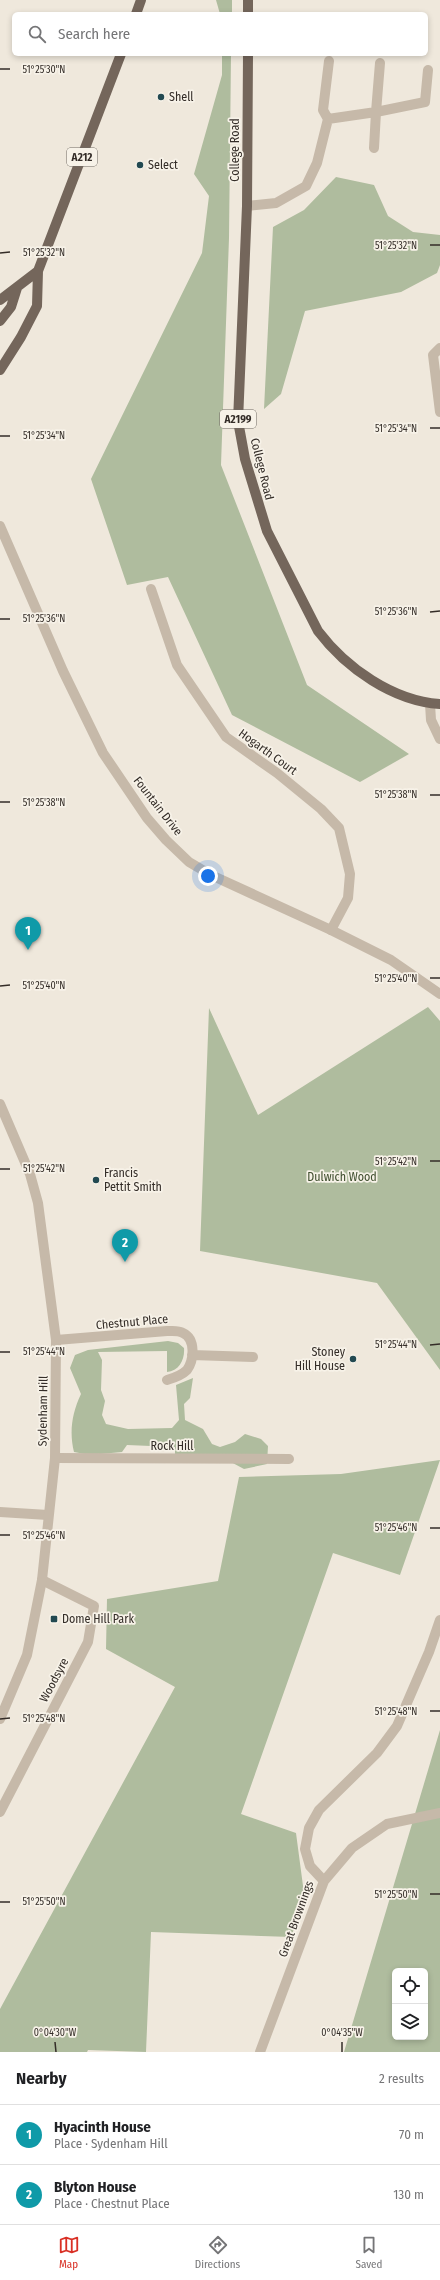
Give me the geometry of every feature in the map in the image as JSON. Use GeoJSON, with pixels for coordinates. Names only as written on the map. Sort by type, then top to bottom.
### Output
{"type":"FeatureCollection","features":[{"type":"Feature","properties":{"kind":"main road"},"geometry":{"type":"LineString","coordinates":[[137,12],[141,0]]}},
{"type":"Feature","properties":{"kind":"main road"},"geometry":{"type":"LineString","coordinates":[[248,0],[248,12]]}},
{"type":"Feature","properties":{"kind":"main road","name":"A212"},"geometry":{"type":"LineString","coordinates":[[0,370],[21,338],[37,306],[38,271],[120,56]]}},
{"type":"Feature","properties":{"kind":"main road","name":"College Road"},"geometry":{"type":"LineString","coordinates":[[248,56],[248,206],[238,411],[245,459],[267,531],[318,632],[344,660],[387,688],[411,698],[435,704]]}},
{"type":"Feature","properties":{"kind":"main road"},"geometry":{"type":"LineString","coordinates":[[0,300],[38,271]]}},
{"type":"Feature","properties":{"kind":"main road"},"geometry":{"type":"LineString","coordinates":[[0,321],[11,307],[17,288]]}},
{"type":"Feature","properties":{"kind":"street"},"geometry":{"type":"LineString","coordinates":[[248,206],[276,203],[306,186],[317,163],[328,119],[323,110],[329,61]]}},
{"type":"Feature","properties":{"kind":"street"},"geometry":{"type":"LineString","coordinates":[[374,148],[380,63]]}},
{"type":"Feature","properties":{"kind":"street"},"geometry":{"type":"LineString","coordinates":[[328,119],[376,112],[426,102],[428,70]]}},
{"type":"Feature","properties":{"kind":"street"},"geometry":{"type":"LineString","coordinates":[[440,348],[433,355],[440,412]]}},
{"type":"Feature","properties":{"kind":"street","name":"Fountain Drive"},"geometry":{"type":"LineString","coordinates":[[0,526],[63,671],[103,753],[147,818],[166,840],[189,862],[211,875],[331,930],[391,960],[440,994]]}},
{"type":"Feature","properties":{"kind":"street","name":"Hogarth Court"},"geometry":{"type":"LineString","coordinates":[[151,589],[177,665],[226,737],[277,773],[321,809],[339,828],[350,874],[348,898],[331,930]]}},
{"type":"Feature","properties":{"kind":"street","name":"College Road"},"geometry":{"type":"LineString","coordinates":[[435,704],[431,720],[440,739]]}},
{"type":"Feature","properties":{"kind":"street","name":"Sydenham Hill"},"geometry":{"type":"LineString","coordinates":[[0,1104],[30,1174],[38,1203],[56,1340],[55,1458],[42,1580],[27,1655],[0,1719]]}},
{"type":"Feature","properties":{"kind":"street","name":"Chestnut Place"},"geometry":{"type":"LineString","coordinates":[[56,1340],[178,1331],[184,1333],[190,1338],[192,1355]]}},
{"type":"Feature","properties":{"kind":"street"},"geometry":{"type":"LineString","coordinates":[[167,1380],[186,1371],[192,1355],[253,1357]]}},
{"type":"Feature","properties":{"kind":"street","name":"Rock Hill"},"geometry":{"type":"LineString","coordinates":[[55,1458],[288,1459]]}},
{"type":"Feature","properties":{"kind":"street"},"geometry":{"type":"LineString","coordinates":[[0,1512],[48,1515]]}},
{"type":"Feature","properties":{"kind":"street","name":"Woodsyre"},"geometry":{"type":"LineString","coordinates":[[0,1812],[88,1642],[94,1606],[42,1580]]}},
{"type":"Feature","properties":{"kind":"street"},"geometry":{"type":"LineString","coordinates":[[324,1881],[310,1866],[305,1848],[309,1828],[319,1810],[377,1753],[397,1726],[429,1652],[440,1620]]}},
{"type":"Feature","properties":{"kind":"street","name":"Great Brownings"},"geometry":{"type":"LineString","coordinates":[[260,2052],[324,1881],[352,1848],[387,1824],[440,1813]]}},
{"type":"Feature","properties":{"kind":"green space"},"geometry":{"type":"Polygon","coordinates":[[[216,0],[232,0],[232,12],[219,12],[216,0]]]}},
{"type":"Feature","properties":{"kind":"green space"},"geometry":{"type":"Polygon","coordinates":[[[222,56],[231,56],[229,238],[221,465],[307,685],[409,754],[360,782],[232,715],[168,577],[127,585],[91,479],[202,253],[209,196],[194,174],[222,75],[222,56]]]}},
{"type":"Feature","properties":{"kind":"green space"},"geometry":{"type":"Polygon","coordinates":[[[336,177],[374,185],[388,216],[413,232],[440,235],[440,265],[437,273],[401,292],[305,311],[281,394],[264,409],[273,227],[304,210],[336,177]]]}},
{"type":"Feature","properties":{"kind":"green space","name":"Dulwich Wood"},"geometry":{"type":"Polygon","coordinates":[[[428,1007],[440,1021],[440,1370],[377,1283],[200,1251],[209,1008],[258,1115],[428,1007]]]}},
{"type":"Feature","properties":{"kind":"green space"},"geometry":{"type":"Polygon","coordinates":[[[168,1341],[178,1343],[184,1348],[184,1352],[182,1361],[178,1367],[175,1370],[167,1372],[167,1351],[98,1352],[102,1360],[101,1390],[105,1401],[102,1415],[106,1424],[128,1429],[172,1428],[179,1420],[176,1385],[193,1378],[190,1398],[184,1404],[185,1420],[203,1429],[212,1444],[220,1447],[235,1442],[245,1434],[261,1439],[268,1446],[267,1464],[244,1469],[229,1461],[175,1456],[175,1447],[127,1445],[122,1452],[90,1455],[74,1452],[72,1445],[72,1423],[75,1408],[81,1394],[70,1368],[75,1355],[88,1350],[168,1341]]]}},
{"type":"Feature","properties":{"kind":"green space"},"geometry":{"type":"Polygon","coordinates":[[[440,1460],[400,1575],[333,1553],[241,1814],[296,1833],[305,1901],[291,1937],[151,1932],[146,2052],[88,2050],[87,2052],[0,2052],[0,2009],[175,1687],[106,1649],[107,1599],[218,1581],[239,1477],[341,1474],[440,1460]]]}},
{"type":"Feature","properties":{"kind":"green space"},"geometry":{"type":"Polygon","coordinates":[[[440,1730],[440,2052],[344,2052],[440,1730]]]}},
{"type":"Feature","properties":{"kind":"place","name":"Shell"},"geometry":{"type":"Point","coordinates":[161,97]}},
{"type":"Feature","properties":{"kind":"place","name":"Select"},"geometry":{"type":"Point","coordinates":[140,165]}},
{"type":"Feature","properties":{"kind":"place","name":"Hyacinth House"},"geometry":{"type":"Point","coordinates":[28,950]}},
{"type":"Feature","properties":{"kind":"place","name":"Francis Pettit Smith"},"geometry":{"type":"Point","coordinates":[96,1180]}},
{"type":"Feature","properties":{"kind":"place","name":"Blyton House"},"geometry":{"type":"Point","coordinates":[125,1262]}},
{"type":"Feature","properties":{"kind":"place","name":"Stoney Hill House"},"geometry":{"type":"Point","coordinates":[353,1359]}},
{"type":"Feature","properties":{"kind":"place","name":"Dome Hill Park"},"geometry":{"type":"Point","coordinates":[54,1619]}}]}
